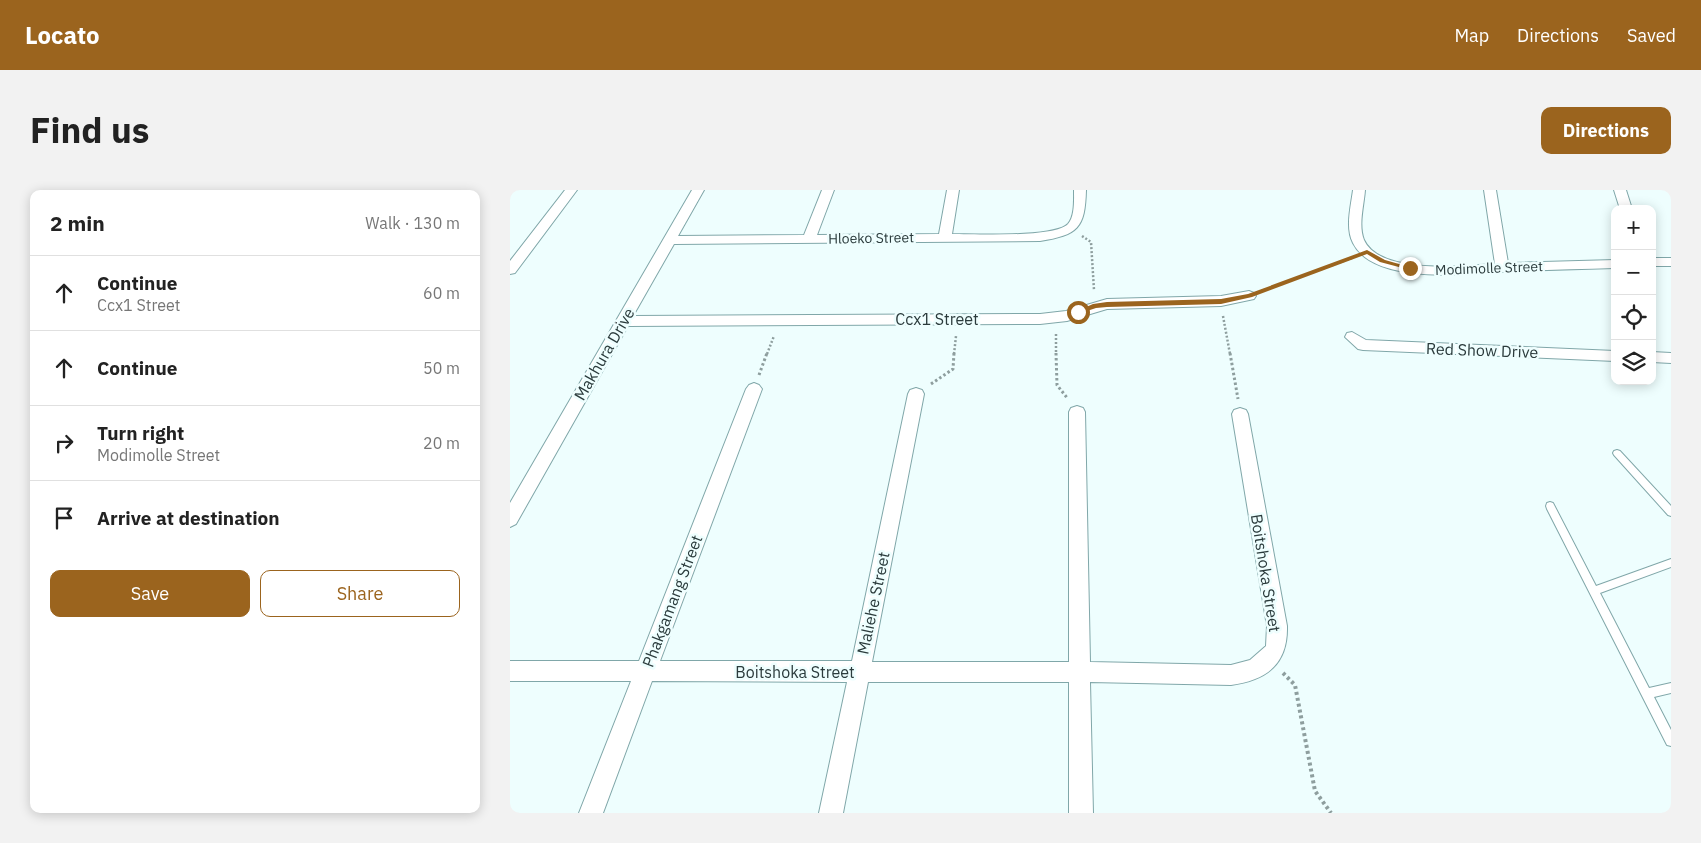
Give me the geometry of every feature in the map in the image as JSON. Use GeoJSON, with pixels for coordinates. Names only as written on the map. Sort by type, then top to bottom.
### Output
{"type":"FeatureCollection","features":[{"type":"Feature","properties":{"kind":"street"},"geometry":{"type":"LineString","coordinates":[[510,270],[571,190]]}},
{"type":"Feature","properties":{"kind":"street","name":"Makhura Drive"},"geometry":{"type":"LineString","coordinates":[[510,519],[698,190]]}},
{"type":"Feature","properties":{"kind":"street"},"geometry":{"type":"LineString","coordinates":[[809,238],[828,190]]}},
{"type":"Feature","properties":{"kind":"street"},"geometry":{"type":"LineString","coordinates":[[945,237],[953,190]]}},
{"type":"Feature","properties":{"kind":"street"},"geometry":{"type":"LineString","coordinates":[[1070,228],[1078,222],[1080,190]]}},
{"type":"Feature","properties":{"kind":"street"},"geometry":{"type":"LineString","coordinates":[[1359,190],[1356,235],[1360,244],[1367,252]]}},
{"type":"Feature","properties":{"kind":"street"},"geometry":{"type":"LineString","coordinates":[[1490,190],[1502,268]]}},
{"type":"Feature","properties":{"kind":"street"},"geometry":{"type":"LineString","coordinates":[[1620,190],[1625,205]]}},
{"type":"Feature","properties":{"kind":"street","name":"Hloeko Street"},"geometry":{"type":"LineString","coordinates":[[670,240],[1040,237],[1060,234],[1070,228]]}},
{"type":"Feature","properties":{"kind":"street","name":"Modimolle Street"},"geometry":{"type":"LineString","coordinates":[[1367,252],[1382,261],[1419,270],[1445,271],[1611,264]]}},
{"type":"Feature","properties":{"kind":"street"},"geometry":{"type":"LineString","coordinates":[[1656,262],[1671,262]]}},
{"type":"Feature","properties":{"kind":"street","name":"Ccx1 Street"},"geometry":{"type":"LineString","coordinates":[[622,321],[1040,319],[1056,318],[1095,306],[1221,302],[1249,296]]}},
{"type":"Feature","properties":{"kind":"street","name":"Red Show Drive"},"geometry":{"type":"LineString","coordinates":[[1352,337],[1363,345],[1611,356]]}},
{"type":"Feature","properties":{"kind":"street"},"geometry":{"type":"LineString","coordinates":[[1656,357],[1671,358]]}},
{"type":"Feature","properties":{"kind":"street","name":"Phakgamang Street"},"geometry":{"type":"LineString","coordinates":[[592,813],[644,671],[754,389]]}},
{"type":"Feature","properties":{"kind":"street","name":"Maliehe Street"},"geometry":{"type":"LineString","coordinates":[[832,813],[916,394]]}},
{"type":"Feature","properties":{"kind":"street"},"geometry":{"type":"LineString","coordinates":[[1077,412],[1081,813]]}},
{"type":"Feature","properties":{"kind":"street","name":"Boitshoka Street"},"geometry":{"type":"LineString","coordinates":[[510,671],[1080,672],[1231,675],[1248,673],[1269,658],[1276,646],[1277,626],[1240,414]]}},
{"type":"Feature","properties":{"kind":"lane"},"geometry":{"type":"LineString","coordinates":[[1617,453],[1671,512]]}},
{"type":"Feature","properties":{"kind":"lane"},"geometry":{"type":"LineString","coordinates":[[1550,506],[1671,741]]}},
{"type":"Feature","properties":{"kind":"lane"},"geometry":{"type":"LineString","coordinates":[[1593,591],[1671,563]]}},
{"type":"Feature","properties":{"kind":"lane"},"geometry":{"type":"LineString","coordinates":[[1647,694],[1671,688]]}},
{"type":"Feature","properties":{"kind":"path"},"geometry":{"type":"LineString","coordinates":[[1070,228],[1091,242],[1095,306]]}},
{"type":"Feature","properties":{"kind":"path"},"geometry":{"type":"LineString","coordinates":[[1249,296],[1367,252]]}},
{"type":"Feature","properties":{"kind":"path"},"geometry":{"type":"LineString","coordinates":[[1221,302],[1240,414]]}},
{"type":"Feature","properties":{"kind":"path"},"geometry":{"type":"LineString","coordinates":[[1056,318],[1057,385],[1077,412]]}},
{"type":"Feature","properties":{"kind":"path"},"geometry":{"type":"LineString","coordinates":[[916,394],[953,370],[958,319]]}},
{"type":"Feature","properties":{"kind":"path"},"geometry":{"type":"LineString","coordinates":[[754,389],[780,320]]}},
{"type":"Feature","properties":{"kind":"path"},"geometry":{"type":"LineString","coordinates":[[1269,658],[1295,685],[1316,791],[1331,813]]}},
{"type":"Feature","properties":{"kind":"route"},"geometry":{"type":"LineString","coordinates":[[1078,312],[1107,304],[1221,302],[1249,296],[1367,252],[1382,261],[1410,268]]}}]}
